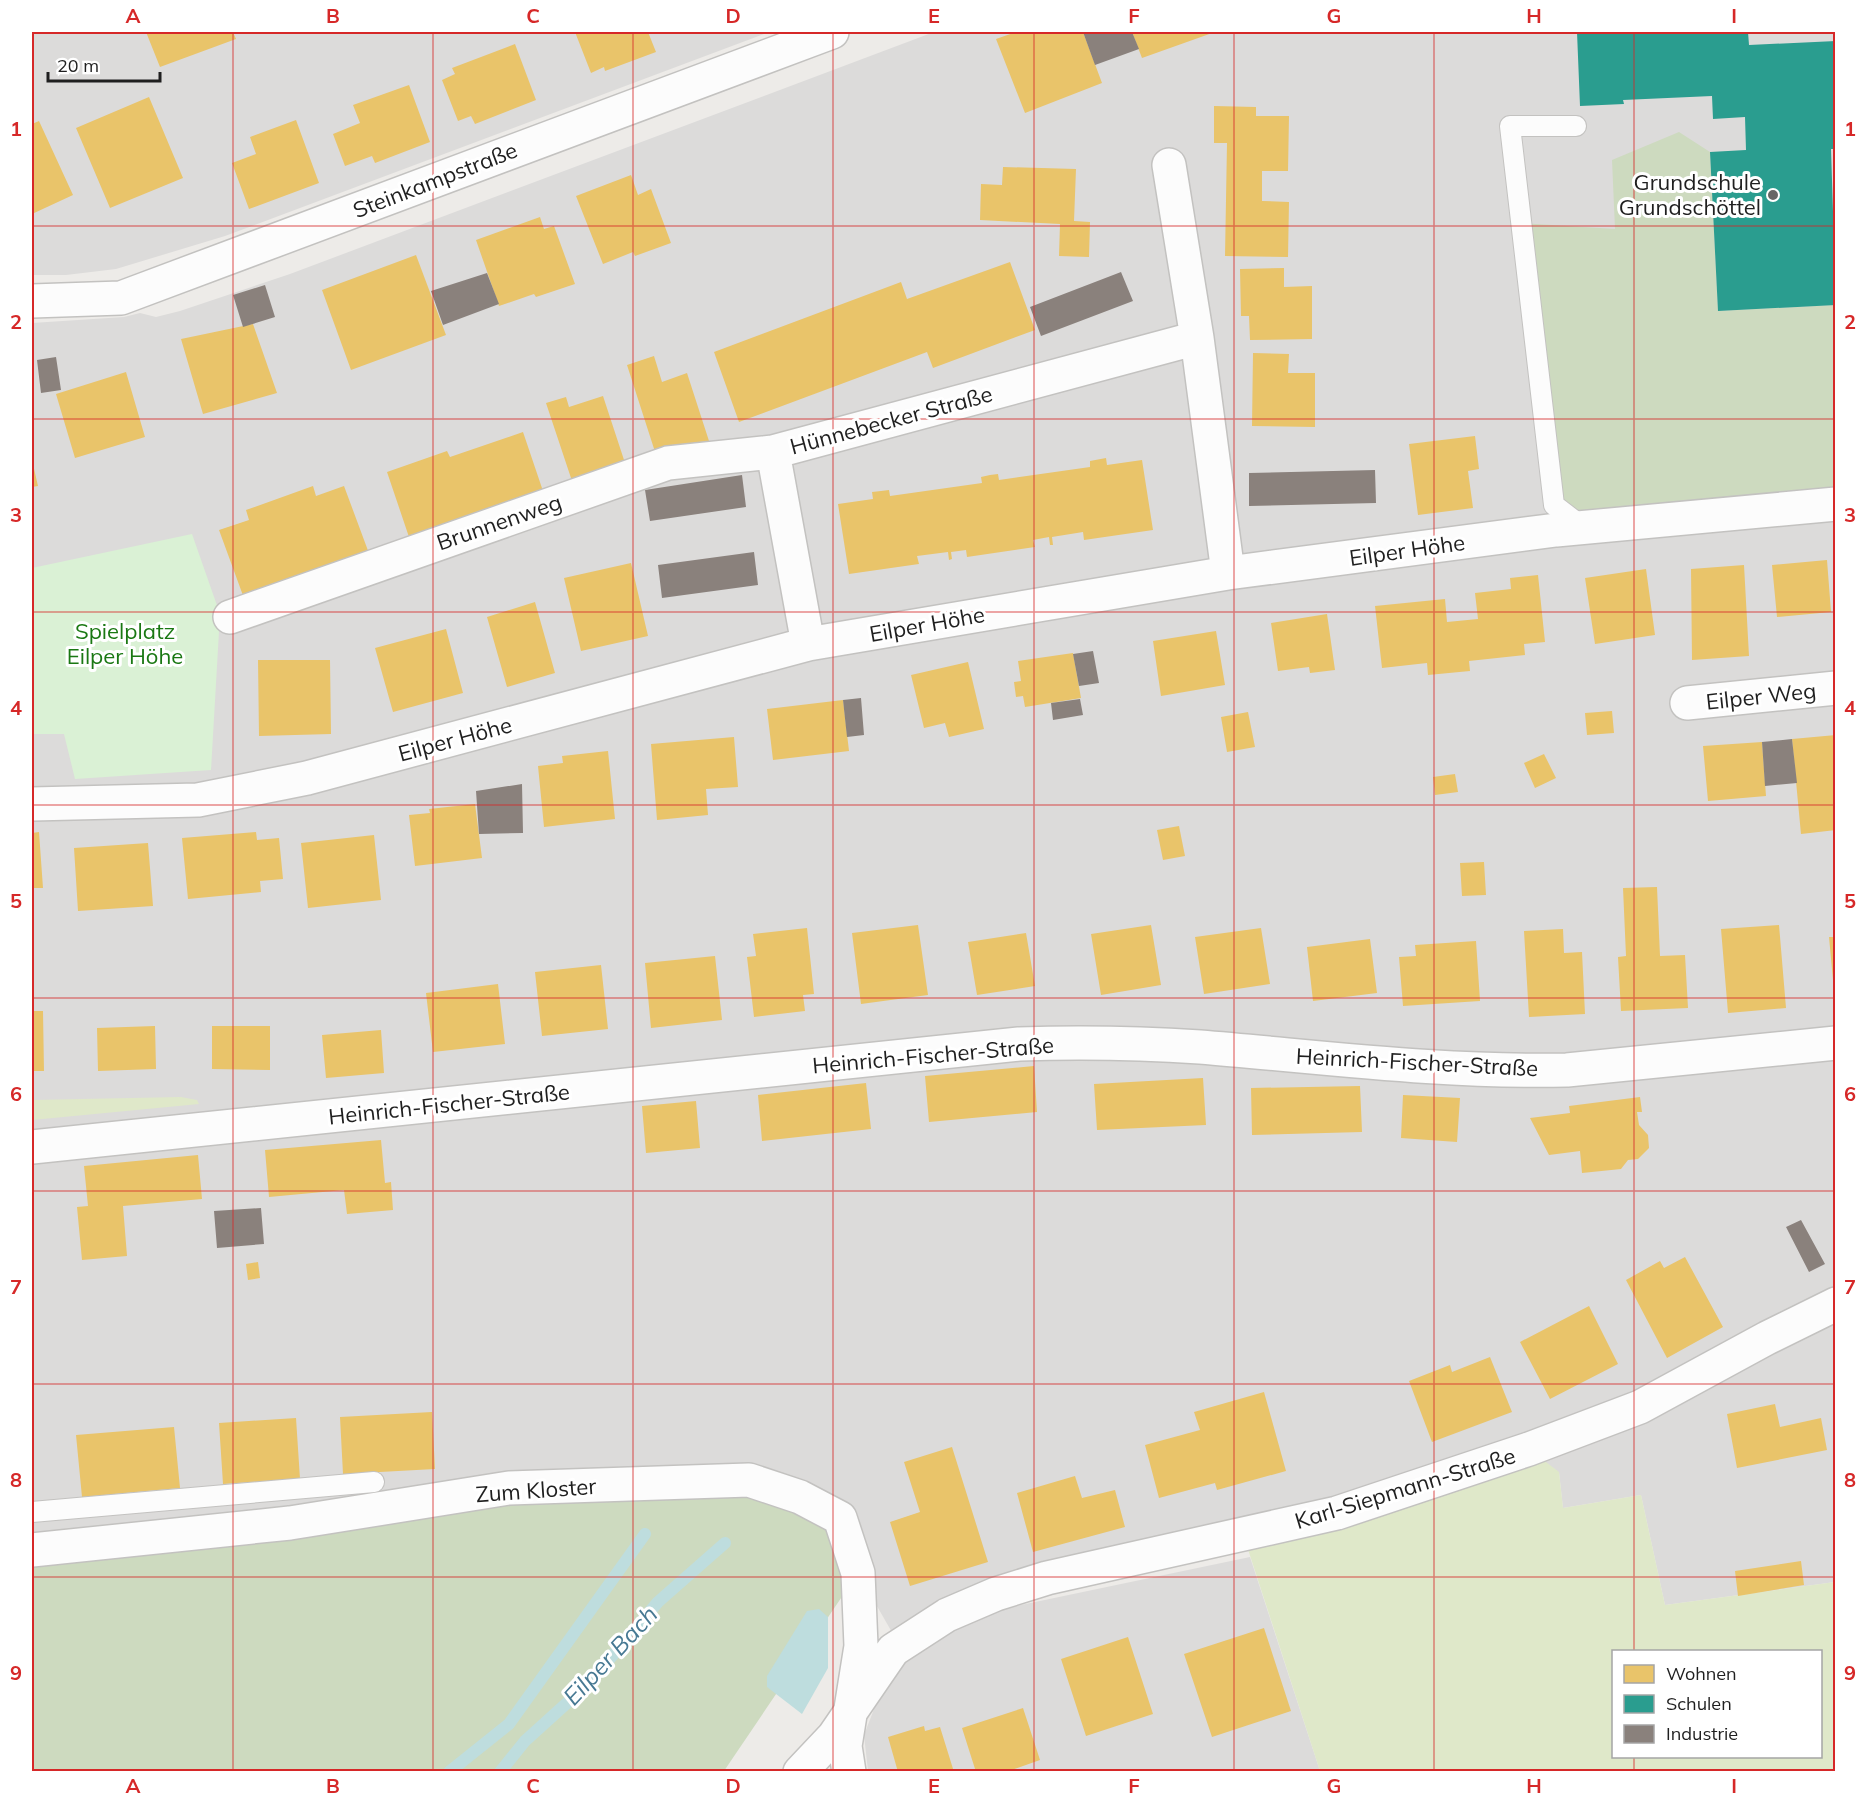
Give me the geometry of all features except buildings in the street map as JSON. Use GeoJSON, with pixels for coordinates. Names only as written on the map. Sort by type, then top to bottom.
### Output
{"type":"FeatureCollection","features":[{"type":"Feature","properties":{"kind":"street","name":"Steinkampstraße"},"geometry":{"type":"LineString","coordinates":[[32,301],[121,298],[832,32]]}},
{"type":"Feature","properties":{"kind":"street"},"geometry":{"type":"LineString","coordinates":[[1169,165],[1197,338],[1228,573]]}},
{"type":"Feature","properties":{"kind":"street","name":"Hünnebecker Straße"},"geometry":{"type":"LineString","coordinates":[[808,644],[773,452],[1197,338]]}},
{"type":"Feature","properties":{"kind":"street","name":"Brunnenweg"},"geometry":{"type":"LineString","coordinates":[[230,616],[668,463],[773,452]]}},
{"type":"Feature","properties":{"kind":"street","name":"Eilper Höhe"},"geometry":{"type":"LineString","coordinates":[[32,804],[198,800],[307,778],[808,644],[1228,573],[1671,517],[1836,504]]}},
{"type":"Feature","properties":{"kind":"street","name":"Eilper Weg"},"geometry":{"type":"LineString","coordinates":[[1687,703],[1836,688]]}},
{"type":"Feature","properties":{"kind":"street","name":"Heinrich-Fischer-Straße"},"geometry":{"type":"LineString","coordinates":[[32,1147],[1019,1044],[1069,1043],[1197,1047],[1432,1067],[1524,1071],[1567,1070],[1836,1043]]}},
{"type":"Feature","properties":{"kind":"street","name":"Karl-Siepmann-Straße"},"geometry":{"type":"LineString","coordinates":[[800,1772],[834,1736],[893,1650],[947,1615],[996,1594],[1047,1578],[1337,1513],[1529,1449],[1641,1407],[1767,1338],[1836,1304]]}},
{"type":"Feature","properties":{"kind":"street","name":"Zum Kloster"},"geometry":{"type":"LineString","coordinates":[[32,1550],[290,1523],[509,1488],[749,1480],[801,1497],[840,1518],[858,1572],[861,1646],[844,1746],[849,1772]]}},
{"type":"Feature","properties":{"kind":"lane"},"geometry":{"type":"LineString","coordinates":[[1576,126],[1510,126],[1554,505],[1584,528]]}},
{"type":"Feature","properties":{"kind":"lane"},"geometry":{"type":"LineString","coordinates":[[32,1512],[374,1482]]}},
{"type":"Feature","properties":{"kind":"shaded area"},"geometry":{"type":"Polygon","coordinates":[[[32,32],[769,32],[225,236],[116,269],[66,275],[32,275],[32,32]]]}},
{"type":"Feature","properties":{"kind":"shaded area"},"geometry":{"type":"Polygon","coordinates":[[[934,32],[1835,32],[1835,1582],[1665,1605],[1641,1495],[1563,1508],[1559,1472],[1047,1578],[897,1641],[858,1573],[32,1550],[32,323],[124,317],[140,313],[156,317],[180,311],[290,274],[934,32]]]}},
{"type":"Feature","properties":{"kind":"shaded area"},"geometry":{"type":"Polygon","coordinates":[[[1250,1557],[1320,1771],[868,1771],[864,1735],[883,1686],[912,1654],[955,1626],[1006,1608],[1250,1557]]]}},
{"type":"Feature","properties":{"kind":"green space"},"geometry":{"type":"Polygon","coordinates":[[[1679,132],[1710,152],[1718,311],[1835,305],[1835,504],[1584,528],[1554,505],[1522,223],[1615,229],[1612,160],[1679,132]]]}},
{"type":"Feature","properties":{"kind":"green space","name":"Spielplatz Eilper Höhe"},"geometry":{"type":"Polygon","coordinates":[[[192,534],[220,614],[211,770],[75,779],[64,734],[32,734],[32,568],[192,534]]]}},
{"type":"Feature","properties":{"kind":"green space"},"geometry":{"type":"Polygon","coordinates":[[[181,1097],[197,1100],[199,1104],[32,1120],[32,1100],[181,1097]]]}},
{"type":"Feature","properties":{"kind":"green space"},"geometry":{"type":"Polygon","coordinates":[[[1529,1449],[1559,1472],[1563,1508],[1641,1495],[1665,1605],[1835,1582],[1835,1771],[1320,1771],[1243,1534],[1529,1449]]]}},
{"type":"Feature","properties":{"kind":"green space"},"geometry":{"type":"Polygon","coordinates":[[[749,1480],[840,1518],[858,1573],[724,1771],[32,1772],[32,1550],[749,1480]]]}},
{"type":"Feature","properties":{"kind":"water"},"geometry":{"type":"Polygon","coordinates":[[[819,1609],[828,1617],[828,1668],[802,1714],[767,1687],[767,1676],[807,1611],[819,1609]]]}},
{"type":"Feature","properties":{"kind":"waterway"},"geometry":{"type":"LineString","coordinates":[[449,1772],[509,1724],[645,1534]]}},
{"type":"Feature","properties":{"kind":"waterway","name":"Eilper Bach"},"geometry":{"type":"LineString","coordinates":[[500,1772],[525,1741],[589,1683],[658,1602],[725,1543]]}},
{"type":"Feature","properties":{"kind":"place","name":"Grundschule Grundschöttel"},"geometry":{"type":"Point","coordinates":[1773,195]}}]}
